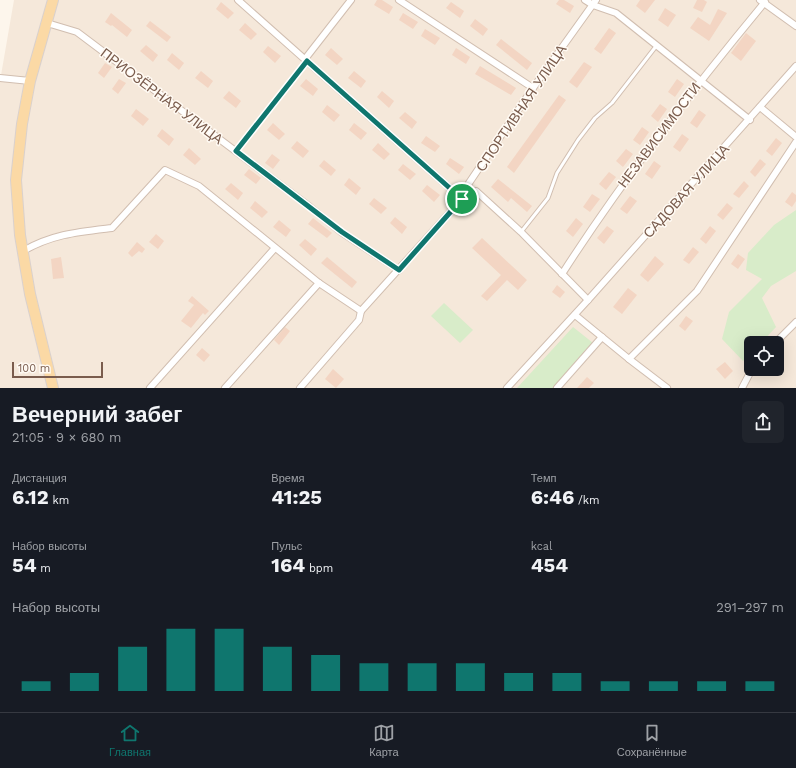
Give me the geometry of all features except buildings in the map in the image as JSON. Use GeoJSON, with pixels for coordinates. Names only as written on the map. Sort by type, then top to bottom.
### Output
{"type":"FeatureCollection","features":[{"type":"Feature","properties":{"kind":"main road"},"geometry":{"type":"LineString","coordinates":[[53,0],[30,81],[22,124],[16,180],[20,235],[36,320],[53,388]]}},
{"type":"Feature","properties":{"kind":"street"},"geometry":{"type":"LineString","coordinates":[[238,0],[462,199],[476,191],[521,232],[588,300]]}},
{"type":"Feature","properties":{"kind":"street"},"geometry":{"type":"LineString","coordinates":[[306,60],[351,0]]}},
{"type":"Feature","properties":{"kind":"street"},"geometry":{"type":"LineString","coordinates":[[399,0],[533,88]]}},
{"type":"Feature","properties":{"kind":"street"},"geometry":{"type":"LineString","coordinates":[[585,0],[594,2],[616,13],[750,120]]}},
{"type":"Feature","properties":{"kind":"street"},"geometry":{"type":"LineString","coordinates":[[762,1],[796,26]]}},
{"type":"Feature","properties":{"kind":"street","name":"НЕЗАВИСИМОСТИ"},"geometry":{"type":"LineString","coordinates":[[562,274],[598,218],[700,80],[762,1]]}},
{"type":"Feature","properties":{"kind":"street","name":"СПОРТИВНАЯ УЛИЦА"},"geometry":{"type":"LineString","coordinates":[[399,270],[462,199],[469,183],[533,88],[594,2]]}},
{"type":"Feature","properties":{"kind":"street","name":"ПРИОЗЁРНАЯ УЛИЦА"},"geometry":{"type":"LineString","coordinates":[[47,23],[77,32],[342,232],[399,270]]}},
{"type":"Feature","properties":{"kind":"street","name":"САДОВАЯ УЛИЦА"},"geometry":{"type":"LineString","coordinates":[[507,388],[575,315],[750,120],[796,66]]}},
{"type":"Feature","properties":{"kind":"street"},"geometry":{"type":"LineString","coordinates":[[0,78],[30,81]]}},
{"type":"Feature","properties":{"kind":"street"},"geometry":{"type":"LineString","coordinates":[[760,107],[796,137]]}},
{"type":"Feature","properties":{"kind":"street"},"geometry":{"type":"LineString","coordinates":[[629,359],[697,291],[796,142]]}},
{"type":"Feature","properties":{"kind":"street"},"geometry":{"type":"LineString","coordinates":[[23,251],[50,238],[77,232],[112,228],[165,170],[199,186],[319,283],[361,311]]}},
{"type":"Feature","properties":{"kind":"street"},"geometry":{"type":"LineString","coordinates":[[150,388],[275,248]]}},
{"type":"Feature","properties":{"kind":"street"},"geometry":{"type":"LineString","coordinates":[[300,388],[359,320],[361,311],[399,270]]}},
{"type":"Feature","properties":{"kind":"street"},"geometry":{"type":"LineString","coordinates":[[225,388],[319,283]]}},
{"type":"Feature","properties":{"kind":"street"},"geometry":{"type":"LineString","coordinates":[[575,315],[667,388]]}},
{"type":"Feature","properties":{"kind":"street"},"geometry":{"type":"LineString","coordinates":[[782,336],[796,322]]}},
{"type":"Feature","properties":{"kind":"street"},"geometry":{"type":"LineString","coordinates":[[557,388],[602,337]]}},
{"type":"Feature","properties":{"kind":"street"},"geometry":{"type":"LineString","coordinates":[[742,388],[748,376]]}},
{"type":"Feature","properties":{"kind":"lane"},"geometry":{"type":"LineString","coordinates":[[521,232],[548,198],[557,173],[578,140],[596,118],[612,103],[656,45]]}},
{"type":"Feature","properties":{"kind":"lane"},"geometry":{"type":"LineString","coordinates":[[236,151],[306,60]]}},
{"type":"Feature","properties":{"kind":"shaded area"},"geometry":{"type":"Polygon","coordinates":[[[14,0],[796,0],[796,388],[0,388],[0,81],[14,0]]]}},
{"type":"Feature","properties":{"kind":"green space"},"geometry":{"type":"Polygon","coordinates":[[[796,210],[796,271],[771,286],[762,298],[776,327],[768,336],[744,336],[743,361],[722,339],[729,312],[762,279],[746,270],[748,253],[774,225],[796,210]]]}},
{"type":"Feature","properties":{"kind":"green space"},"geometry":{"type":"Polygon","coordinates":[[[444,303],[473,330],[460,343],[431,316],[444,303]]]}},
{"type":"Feature","properties":{"kind":"green space"},"geometry":{"type":"Polygon","coordinates":[[[573,327],[593,343],[553,388],[517,388],[573,327]]]}},
{"type":"Feature","properties":{"kind":"route"},"geometry":{"type":"LineString","coordinates":[[307,61],[462,199],[399,270],[342,232],[236,151],[307,61]]}}]}
